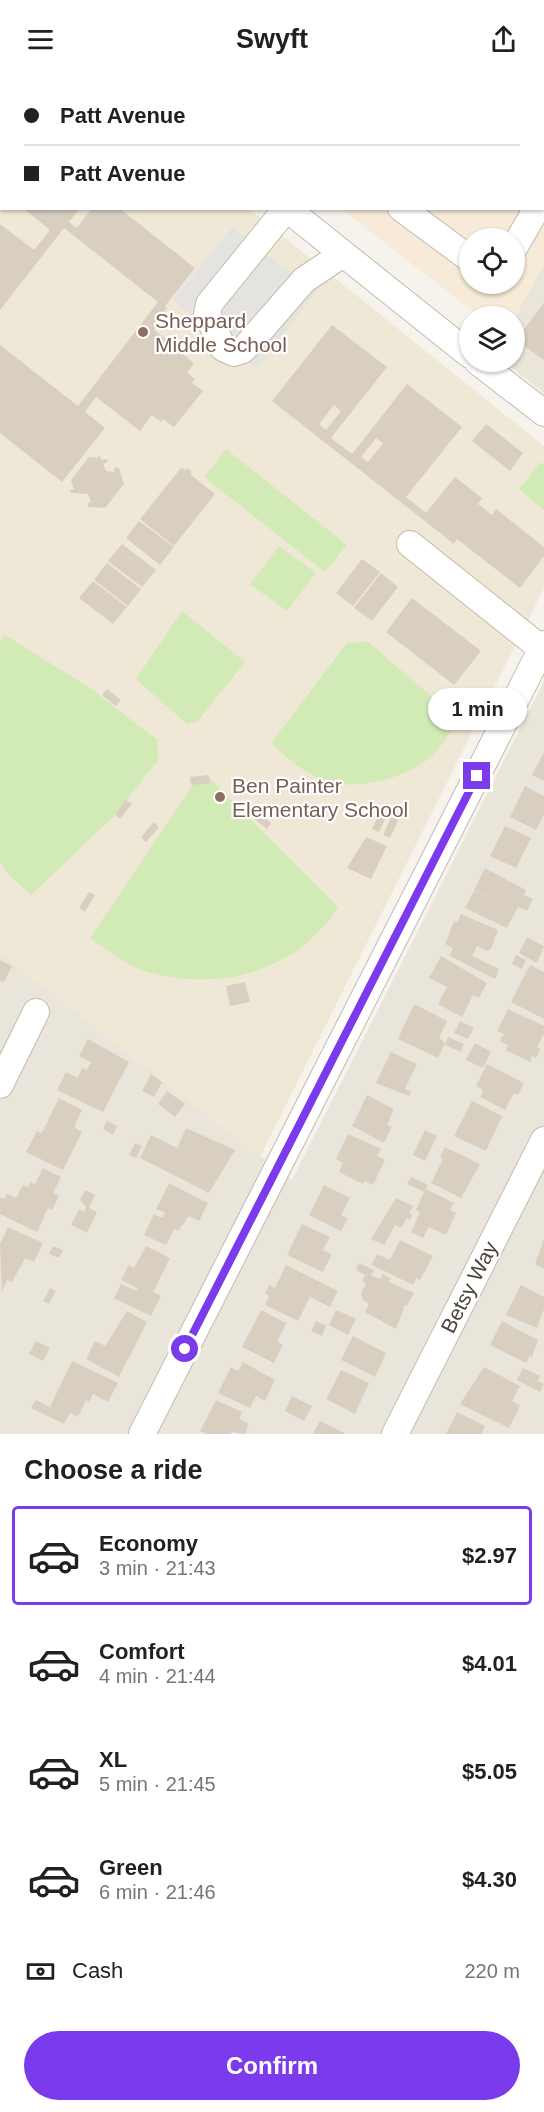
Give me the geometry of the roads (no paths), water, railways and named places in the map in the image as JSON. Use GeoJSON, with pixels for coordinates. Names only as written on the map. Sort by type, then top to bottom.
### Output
{"type":"FeatureCollection","features":[{"type":"Feature","properties":{"kind":"street"},"geometry":{"type":"LineString","coordinates":[[285,210],[209,304],[207,314],[224,348],[234,353],[243,350],[304,280],[343,254]]}},
{"type":"Feature","properties":{"kind":"street"},"geometry":{"type":"LineString","coordinates":[[287,210],[459,346]]}},
{"type":"Feature","properties":{"kind":"street"},"geometry":{"type":"LineString","coordinates":[[404,210],[459,252]]}},
{"type":"Feature","properties":{"kind":"street"},"geometry":{"type":"LineString","coordinates":[[525,229],[536,210]]}},
{"type":"Feature","properties":{"kind":"street"},"geometry":{"type":"LineString","coordinates":[[491,372],[544,413]]}},
{"type":"Feature","properties":{"kind":"street"},"geometry":{"type":"LineString","coordinates":[[142,1434],[543,646],[410,544]]}},
{"type":"Feature","properties":{"kind":"street"},"geometry":{"type":"LineString","coordinates":[[0,1084],[36,1012]]}},
{"type":"Feature","properties":{"kind":"street","name":"Betsy Way"},"geometry":{"type":"LineString","coordinates":[[395,1434],[544,1140]]}},
{"type":"Feature","properties":{"kind":"place","name":"Sheppard Middle School"},"geometry":{"type":"Point","coordinates":[143,332]}},
{"type":"Feature","properties":{"kind":"place","name":"Ben Painter Elementary School"},"geometry":{"type":"Point","coordinates":[220,797]}}]}
